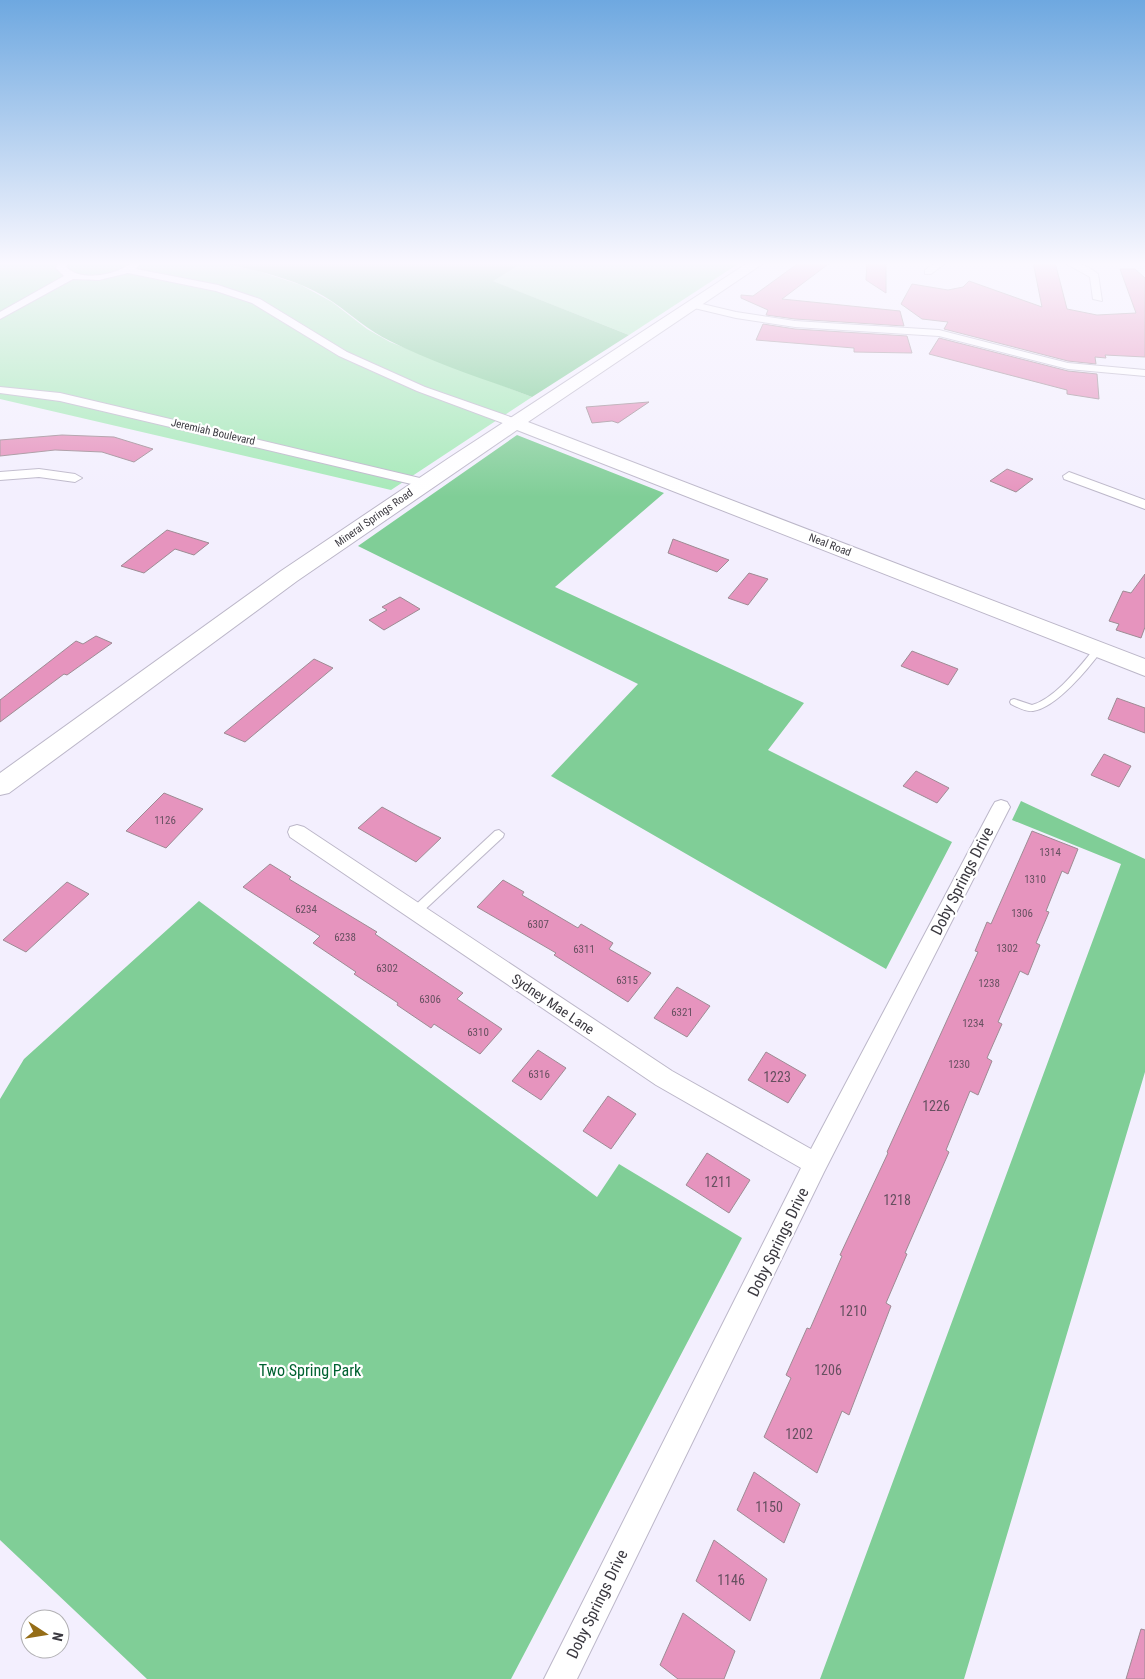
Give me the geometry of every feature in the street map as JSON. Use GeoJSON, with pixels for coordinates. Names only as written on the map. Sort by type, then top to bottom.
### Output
{"type":"FeatureCollection","features":[{"type":"Feature","properties":{"kind":"street"},"geometry":{"type":"LineString","coordinates":[[321,340],[343,354],[421,389],[515,423]]}},
{"type":"Feature","properties":{"kind":"street","name":"Mineral Springs Road"},"geometry":{"type":"LineString","coordinates":[[0,786],[244,608],[424,483],[640,340]]}},
{"type":"Feature","properties":{"kind":"street"},"geometry":{"type":"LineString","coordinates":[[968,340],[1068,366],[1106,371],[1145,373]]}},
{"type":"Feature","properties":{"kind":"street","name":"Jeremiah Boulevard"},"geometry":{"type":"LineString","coordinates":[[0,390],[51,396],[150,417],[424,483]]}},
{"type":"Feature","properties":{"kind":"street","name":"Neal Road"},"geometry":{"type":"LineString","coordinates":[[515,423],[1145,668]]}},
{"type":"Feature","properties":{"kind":"street"},"geometry":{"type":"LineString","coordinates":[[0,476],[39,473],[76,478]]}},
{"type":"Feature","properties":{"kind":"street"},"geometry":{"type":"LineString","coordinates":[[1069,476],[1145,505]]}},
{"type":"Feature","properties":{"kind":"street","name":"Doby Springs Drive"},"geometry":{"type":"LineString","coordinates":[[560,1679],[816,1164],[1001,807]]}},
{"type":"Feature","properties":{"kind":"street","name":"Sydney Mae Lane"},"geometry":{"type":"LineString","coordinates":[[297,832],[664,1078],[816,1164]]}},
{"type":"Feature","properties":{"kind":"lane"},"geometry":{"type":"LineString","coordinates":[[1014,702],[1031,708],[1038,707],[1069,683],[1098,650]]}},
{"type":"Feature","properties":{"kind":"lane"},"geometry":{"type":"LineString","coordinates":[[415,912],[499,834]]}},
{"type":"Feature","properties":{"kind":"green space"},"geometry":{"type":"Polygon","coordinates":[[[0,340],[387,340],[532,397],[391,490],[0,399],[0,340]]]}},
{"type":"Feature","properties":{"kind":"green space"},"geometry":{"type":"Polygon","coordinates":[[[621,340],[532,397],[442,364],[390,341],[621,340]]]}},
{"type":"Feature","properties":{"kind":"green space"},"geometry":{"type":"Polygon","coordinates":[[[517,435],[664,493],[555,587],[804,703],[768,750],[952,842],[886,969],[551,776],[638,684],[358,546],[517,435]]]}},
{"type":"Feature","properties":{"kind":"green space"},"geometry":{"type":"Polygon","coordinates":[[[1021,801],[1145,859],[1145,1072],[964,1679],[820,1679],[1121,864],[1012,820],[1021,801]]]}},
{"type":"Feature","properties":{"kind":"green space","name":"Two Spring Park"},"geometry":{"type":"Polygon","coordinates":[[[199,901],[597,1197],[619,1164],[742,1238],[511,1679],[147,1679],[0,1540],[0,1099],[24,1059],[199,901]]]}},
{"type":"Feature","properties":{"kind":"building"},"geometry":{"type":"Polygon","coordinates":[[[760,340],[908,340],[912,353],[854,352],[854,348],[760,340]]]}},
{"type":"Feature","properties":{"kind":"building"},"geometry":{"type":"Polygon","coordinates":[[[938,340],[948,340],[1068,371],[1097,374],[1099,399],[1067,394],[1067,390],[929,354],[938,340]]]}},
{"type":"Feature","properties":{"kind":"building"},"geometry":{"type":"Polygon","coordinates":[[[988,340],[1145,340],[1145,357],[1105,355],[1106,358],[1095,357],[1096,364],[1068,361],[988,340]]]}},
{"type":"Feature","properties":{"kind":"building"},"geometry":{"type":"Polygon","coordinates":[[[649,402],[618,423],[612,421],[592,423],[586,407],[649,402]]]}},
{"type":"Feature","properties":{"kind":"building"},"geometry":{"type":"Polygon","coordinates":[[[62,435],[114,437],[153,449],[134,462],[102,452],[55,450],[0,456],[0,440],[62,435]]]}},
{"type":"Feature","properties":{"kind":"building"},"geometry":{"type":"Polygon","coordinates":[[[1007,469],[1033,479],[1016,492],[990,481],[1007,469]]]}},
{"type":"Feature","properties":{"kind":"building"},"geometry":{"type":"Polygon","coordinates":[[[167,530],[209,543],[194,555],[175,549],[144,573],[121,566],[167,530]]]}},
{"type":"Feature","properties":{"kind":"building"},"geometry":{"type":"Polygon","coordinates":[[[673,539],[729,560],[717,572],[668,553],[673,539]]]}},
{"type":"Feature","properties":{"kind":"building"},"geometry":{"type":"Polygon","coordinates":[[[749,573],[768,579],[748,605],[728,598],[749,573]]]}},
{"type":"Feature","properties":{"kind":"building"},"geometry":{"type":"Polygon","coordinates":[[[1145,574],[1145,627],[1141,638],[1116,630],[1119,624],[1109,621],[1123,591],[1131,593],[1145,574]]]}},
{"type":"Feature","properties":{"kind":"building"},"geometry":{"type":"Polygon","coordinates":[[[400,597],[420,609],[384,630],[369,620],[387,610],[382,607],[400,597]]]}},
{"type":"Feature","properties":{"kind":"building"},"geometry":{"type":"Polygon","coordinates":[[[96,636],[112,643],[67,675],[64,674],[0,722],[0,700],[76,641],[83,644],[96,636]]]}},
{"type":"Feature","properties":{"kind":"building"},"geometry":{"type":"Polygon","coordinates":[[[912,651],[958,669],[948,685],[901,666],[912,651]]]}},
{"type":"Feature","properties":{"kind":"building"},"geometry":{"type":"Polygon","coordinates":[[[314,659],[333,668],[245,742],[224,733],[314,659]]]}},
{"type":"Feature","properties":{"kind":"building"},"geometry":{"type":"Polygon","coordinates":[[[1117,698],[1145,708],[1145,733],[1108,719],[1117,698]]]}},
{"type":"Feature","properties":{"kind":"building"},"geometry":{"type":"Polygon","coordinates":[[[1104,754],[1131,766],[1119,787],[1091,775],[1104,754]]]}},
{"type":"Feature","properties":{"kind":"building"},"geometry":{"type":"Polygon","coordinates":[[[916,771],[949,788],[937,803],[903,786],[916,771]]]}},
{"type":"Feature","properties":{"kind":"building"},"geometry":{"type":"Polygon","coordinates":[[[164,793],[203,809],[166,848],[126,831],[164,793]]]}},
{"type":"Feature","properties":{"kind":"building"},"geometry":{"type":"Polygon","coordinates":[[[382,807],[441,838],[416,862],[358,828],[382,807]]]}},
{"type":"Feature","properties":{"kind":"building"},"geometry":{"type":"Polygon","coordinates":[[[1032,831],[1078,849],[1068,874],[1062,871],[1046,911],[1049,912],[1036,943],[1040,945],[1028,975],[1020,971],[998,1022],[1002,1024],[987,1058],[992,1061],[978,1095],[970,1091],[946,1150],[949,1152],[905,1253],[907,1254],[886,1303],[891,1306],[849,1415],[842,1411],[817,1473],[764,1437],[791,1378],[786,1375],[807,1328],[810,1329],[842,1256],[840,1255],[978,952],[975,951],[987,922],[991,924],[1032,831]]]}},
{"type":"Feature","properties":{"kind":"building"},"geometry":{"type":"Polygon","coordinates":[[[270,864],[291,877],[289,879],[377,932],[375,934],[463,993],[457,999],[502,1029],[480,1054],[434,1024],[431,1028],[397,1005],[398,1003],[354,974],[356,972],[313,943],[320,936],[243,887],[270,864]]]}},
{"type":"Feature","properties":{"kind":"building"},"geometry":{"type":"Polygon","coordinates":[[[503,880],[524,892],[522,895],[578,928],[581,924],[613,943],[609,949],[651,973],[628,1002],[554,955],[556,953],[477,907],[503,880]]]}},
{"type":"Feature","properties":{"kind":"building"},"geometry":{"type":"Polygon","coordinates":[[[67,882],[89,894],[26,952],[3,940],[67,882]]]}},
{"type":"Feature","properties":{"kind":"building"},"geometry":{"type":"Polygon","coordinates":[[[677,987],[710,1006],[687,1037],[654,1018],[677,987]]]}},
{"type":"Feature","properties":{"kind":"building"},"geometry":{"type":"Polygon","coordinates":[[[538,1050],[566,1068],[541,1100],[512,1081],[538,1050]]]}},
{"type":"Feature","properties":{"kind":"building"},"geometry":{"type":"Polygon","coordinates":[[[766,1052],[806,1075],[788,1103],[748,1080],[766,1052]]]}},
{"type":"Feature","properties":{"kind":"building"},"geometry":{"type":"Polygon","coordinates":[[[608,1096],[636,1114],[611,1149],[583,1131],[608,1096]]]}},
{"type":"Feature","properties":{"kind":"building"},"geometry":{"type":"Polygon","coordinates":[[[707,1153],[750,1180],[729,1213],[686,1185],[707,1153]]]}},
{"type":"Feature","properties":{"kind":"building"},"geometry":{"type":"Polygon","coordinates":[[[754,1472],[800,1504],[784,1543],[737,1510],[754,1472]]]}},
{"type":"Feature","properties":{"kind":"building"},"geometry":{"type":"Polygon","coordinates":[[[714,1540],[767,1579],[750,1621],[696,1581],[714,1540]]]}},
{"type":"Feature","properties":{"kind":"building"},"geometry":{"type":"Polygon","coordinates":[[[683,1613],[735,1651],[724,1679],[678,1679],[660,1665],[683,1613]]]}},
{"type":"Feature","properties":{"kind":"building"},"geometry":{"type":"Polygon","coordinates":[[[1141,1629],[1145,1630],[1145,1679],[1126,1679],[1141,1629]]]}}]}
